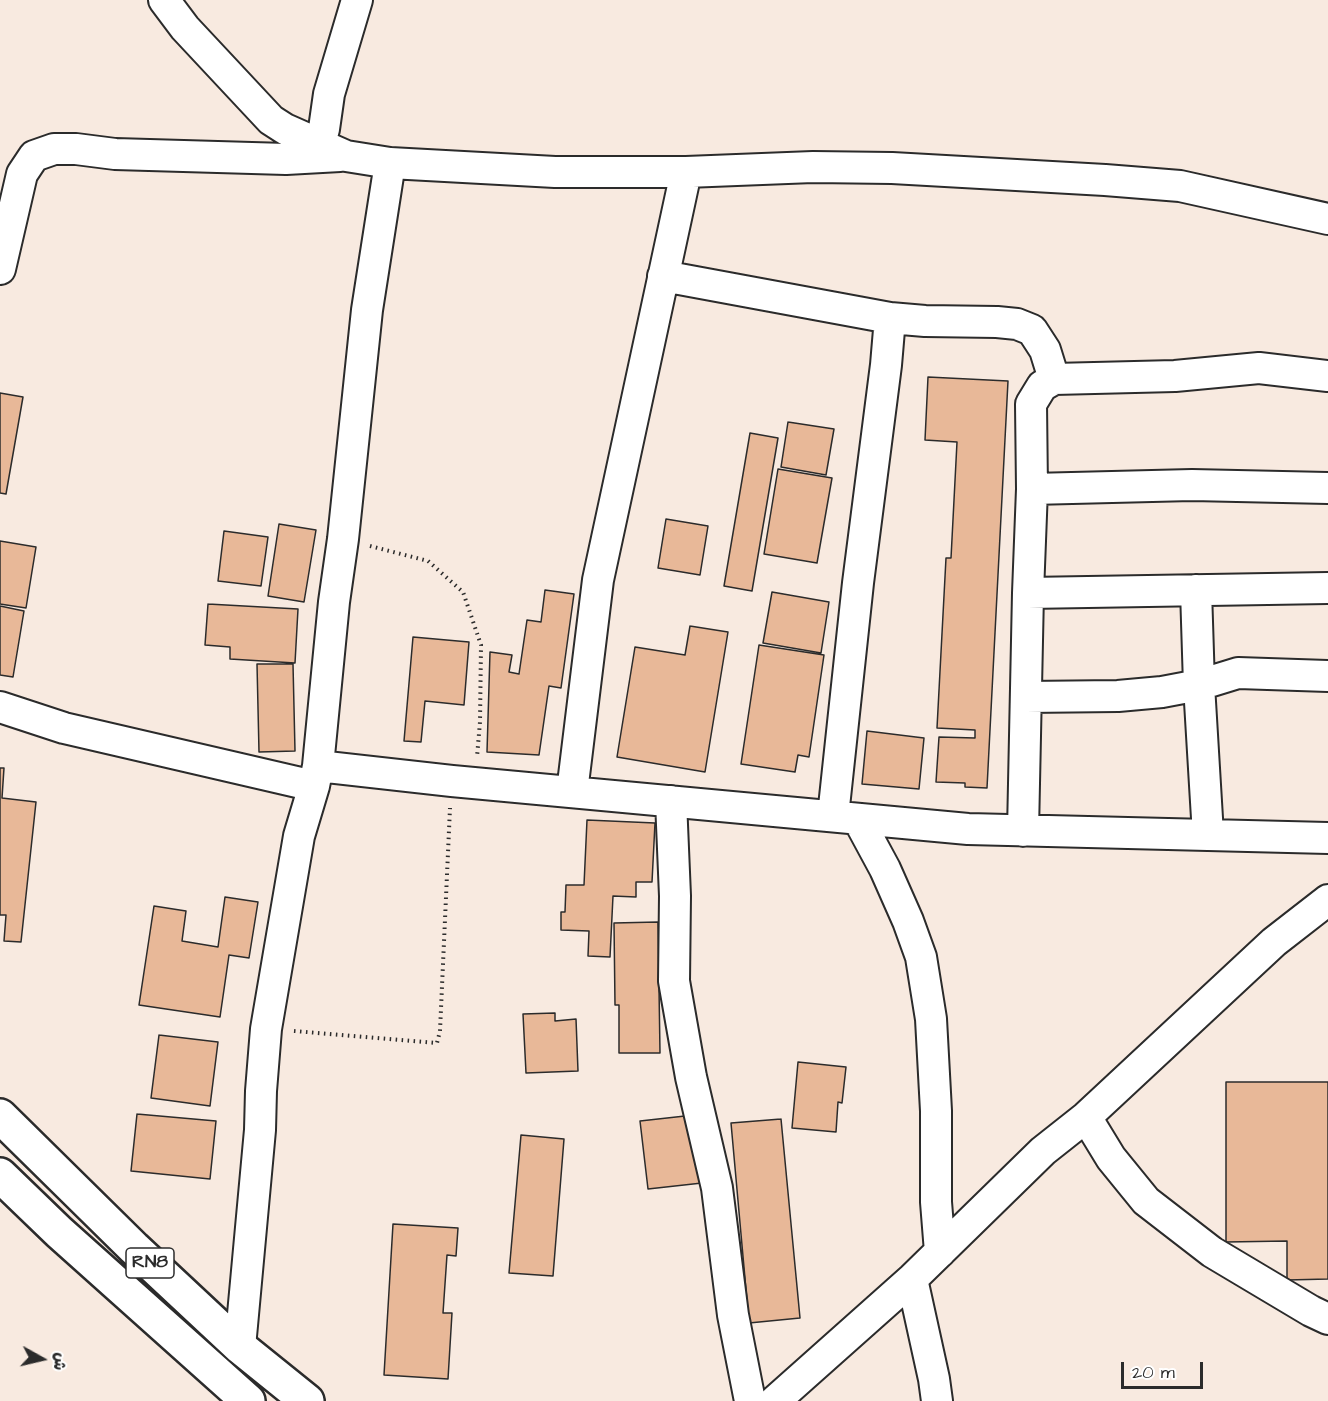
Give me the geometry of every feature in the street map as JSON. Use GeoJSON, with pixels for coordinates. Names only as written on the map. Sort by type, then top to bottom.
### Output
{"type":"FeatureCollection","features":[{"type":"Feature","properties":{"kind":"highway","name":"RN8"},"geometry":{"type":"LineString","coordinates":[[0,1116],[134,1248],[240,1347],[307,1401]]}},
{"type":"Feature","properties":{"kind":"highway","name":"RN8"},"geometry":{"type":"LineString","coordinates":[[0,1175],[59,1232],[248,1401]]}},
{"type":"Feature","properties":{"kind":"street"},"geometry":{"type":"LineString","coordinates":[[164,0],[184,28],[271,120],[285,129],[333,150],[390,163],[555,172],[686,172],[813,167],[892,168],[1116,180],[1180,186],[1328,219]]}},
{"type":"Feature","properties":{"kind":"street"},"geometry":{"type":"LineString","coordinates":[[333,150],[324,129],[329,94],[357,0]]}},
{"type":"Feature","properties":{"kind":"street"},"geometry":{"type":"LineString","coordinates":[[0,269],[21,174],[34,156],[54,149],[76,149],[115,154],[286,159],[333,150]]}},
{"type":"Feature","properties":{"kind":"street"},"geometry":{"type":"LineString","coordinates":[[240,1347],[260,1130],[266,1029],[299,836],[316,776],[367,310],[390,163]]}},
{"type":"Feature","properties":{"kind":"street"},"geometry":{"type":"LineString","coordinates":[[572,792],[598,580],[686,172]]}},
{"type":"Feature","properties":{"kind":"street"},"geometry":{"type":"LineString","coordinates":[[663,276],[890,318],[1017,324],[1032,330],[1045,350],[1054,379]]}},
{"type":"Feature","properties":{"kind":"street"},"geometry":{"type":"LineString","coordinates":[[890,318],[856,595],[845,818],[885,869],[921,957],[931,1019],[936,1111],[936,1202],[940,1252]]}},
{"type":"Feature","properties":{"kind":"street"},"geometry":{"type":"LineString","coordinates":[[1023,831],[1032,489],[1031,404],[1042,386],[1054,379],[1175,376],[1259,368],[1328,376]]}},
{"type":"Feature","properties":{"kind":"street"},"geometry":{"type":"LineString","coordinates":[[1032,489],[1192,485],[1328,488]]}},
{"type":"Feature","properties":{"kind":"street"},"geometry":{"type":"LineString","coordinates":[[1028,593],[1328,588]]}},
{"type":"Feature","properties":{"kind":"street"},"geometry":{"type":"LineString","coordinates":[[1197,590],[1199,685],[1208,835]]}},
{"type":"Feature","properties":{"kind":"street"},"geometry":{"type":"LineString","coordinates":[[1026,697],[1118,696],[1162,692],[1199,685],[1238,673],[1328,676]]}},
{"type":"Feature","properties":{"kind":"street"},"geometry":{"type":"LineString","coordinates":[[0,707],[64,728],[316,776],[464,782],[968,829],[1328,838]]}},
{"type":"Feature","properties":{"kind":"street"},"geometry":{"type":"LineString","coordinates":[[671,801],[675,896],[674,981],[691,1077],[717,1188],[733,1315],[750,1401]]}},
{"type":"Feature","properties":{"kind":"street"},"geometry":{"type":"LineString","coordinates":[[775,1401],[912,1279],[1043,1151],[1086,1118],[1274,942],[1328,900]]}},
{"type":"Feature","properties":{"kind":"street"},"geometry":{"type":"LineString","coordinates":[[1086,1118],[1111,1158],[1146,1201],[1212,1252],[1328,1319]]}},
{"type":"Feature","properties":{"kind":"street"},"geometry":{"type":"LineString","coordinates":[[912,1279],[937,1401]]}},
{"type":"Feature","properties":{"kind":"path"},"geometry":{"type":"LineString","coordinates":[[266,1029],[437,1043],[440,1031],[464,782],[480,722],[481,645],[463,592],[428,561],[343,539]]}},
{"type":"Feature","properties":{"kind":"building"},"geometry":{"type":"Polygon","coordinates":[[[928,377],[1008,381],[987,788],[965,787],[965,783],[936,782],[939,737],[975,738],[975,730],[937,728],[946,558],[951,558],[957,442],[925,440],[928,377]]]}},
{"type":"Feature","properties":{"kind":"building"},"geometry":{"type":"Polygon","coordinates":[[[0,393],[23,397],[6,494],[0,493],[0,393]]]}},
{"type":"Feature","properties":{"kind":"building"},"geometry":{"type":"Polygon","coordinates":[[[788,422],[834,429],[826,475],[781,467],[788,422]]]}},
{"type":"Feature","properties":{"kind":"building"},"geometry":{"type":"Polygon","coordinates":[[[750,433],[778,438],[752,591],[724,586],[750,433]]]}},
{"type":"Feature","properties":{"kind":"building"},"geometry":{"type":"Polygon","coordinates":[[[778,469],[832,478],[817,563],[764,554],[778,469]]]}},
{"type":"Feature","properties":{"kind":"building"},"geometry":{"type":"Polygon","coordinates":[[[666,519],[708,526],[700,575],[658,568],[666,519]]]}},
{"type":"Feature","properties":{"kind":"building"},"geometry":{"type":"Polygon","coordinates":[[[279,524],[316,530],[304,602],[268,596],[279,524]]]}},
{"type":"Feature","properties":{"kind":"building"},"geometry":{"type":"Polygon","coordinates":[[[224,531],[268,537],[261,586],[218,581],[224,531]]]}},
{"type":"Feature","properties":{"kind":"building"},"geometry":{"type":"Polygon","coordinates":[[[0,541],[36,547],[26,608],[0,604],[0,541]]]}},
{"type":"Feature","properties":{"kind":"building"},"geometry":{"type":"Polygon","coordinates":[[[545,590],[574,594],[561,688],[549,686],[539,755],[487,752],[490,652],[512,655],[509,672],[519,674],[527,620],[541,622],[545,590]]]}},
{"type":"Feature","properties":{"kind":"building"},"geometry":{"type":"Polygon","coordinates":[[[772,592],[829,602],[821,653],[763,643],[772,592]]]}},
{"type":"Feature","properties":{"kind":"building"},"geometry":{"type":"Polygon","coordinates":[[[208,604],[298,609],[295,663],[230,659],[230,647],[205,645],[208,604]]]}},
{"type":"Feature","properties":{"kind":"building"},"geometry":{"type":"Polygon","coordinates":[[[0,606],[24,611],[13,677],[0,675],[0,606]]]}},
{"type":"Feature","properties":{"kind":"building"},"geometry":{"type":"Polygon","coordinates":[[[690,626],[728,632],[705,772],[617,757],[635,647],[685,655],[690,626]]]}},
{"type":"Feature","properties":{"kind":"building"},"geometry":{"type":"Polygon","coordinates":[[[413,637],[469,642],[464,705],[425,701],[421,742],[404,741],[413,637]]]}},
{"type":"Feature","properties":{"kind":"building"},"geometry":{"type":"Polygon","coordinates":[[[759,645],[824,655],[809,757],[798,755],[795,772],[741,764],[759,645]]]}},
{"type":"Feature","properties":{"kind":"building"},"geometry":{"type":"Polygon","coordinates":[[[257,664],[293,664],[295,751],[259,752],[257,664]]]}},
{"type":"Feature","properties":{"kind":"building"},"geometry":{"type":"Polygon","coordinates":[[[867,731],[924,738],[919,789],[862,784],[867,731]]]}},
{"type":"Feature","properties":{"kind":"building"},"geometry":{"type":"Polygon","coordinates":[[[0,768],[4,768],[2,798],[36,802],[21,942],[4,941],[6,915],[0,915],[0,768]]]}},
{"type":"Feature","properties":{"kind":"building"},"geometry":{"type":"Polygon","coordinates":[[[587,820],[655,823],[652,882],[636,882],[636,897],[613,896],[610,957],[588,956],[589,931],[561,930],[561,912],[565,912],[566,885],[584,885],[587,820]]]}},
{"type":"Feature","properties":{"kind":"building"},"geometry":{"type":"Polygon","coordinates":[[[225,897],[258,902],[249,958],[229,955],[220,1017],[139,1005],[154,906],[186,911],[182,941],[218,947],[225,897]]]}},
{"type":"Feature","properties":{"kind":"building"},"geometry":{"type":"Polygon","coordinates":[[[658,922],[660,1053],[619,1053],[619,1005],[615,1005],[614,923],[658,922]]]}},
{"type":"Feature","properties":{"kind":"building"},"geometry":{"type":"Polygon","coordinates":[[[555,1013],[555,1021],[576,1019],[578,1071],[526,1073],[523,1014],[555,1013]]]}},
{"type":"Feature","properties":{"kind":"building"},"geometry":{"type":"Polygon","coordinates":[[[159,1035],[218,1042],[210,1106],[151,1098],[159,1035]]]}},
{"type":"Feature","properties":{"kind":"building"},"geometry":{"type":"Polygon","coordinates":[[[798,1062],[846,1067],[842,1103],[838,1102],[836,1132],[792,1128],[798,1062]]]}},
{"type":"Feature","properties":{"kind":"building"},"geometry":{"type":"Polygon","coordinates":[[[1226,1082],[1328,1082],[1328,1279],[1287,1280],[1287,1241],[1226,1242],[1226,1082]]]}},
{"type":"Feature","properties":{"kind":"building"},"geometry":{"type":"Polygon","coordinates":[[[137,1114],[216,1121],[210,1179],[131,1171],[137,1114]]]}},
{"type":"Feature","properties":{"kind":"building"},"geometry":{"type":"Polygon","coordinates":[[[694,1115],[702,1183],[648,1189],[640,1121],[694,1115]]]}},
{"type":"Feature","properties":{"kind":"building"},"geometry":{"type":"Polygon","coordinates":[[[781,1119],[800,1318],[749,1323],[731,1123],[781,1119]]]}},
{"type":"Feature","properties":{"kind":"building"},"geometry":{"type":"Polygon","coordinates":[[[521,1135],[564,1139],[553,1276],[509,1273],[521,1135]]]}},
{"type":"Feature","properties":{"kind":"building"},"geometry":{"type":"Polygon","coordinates":[[[393,1224],[458,1228],[456,1256],[447,1255],[443,1313],[452,1313],[448,1379],[384,1375],[393,1224]]]}}]}
